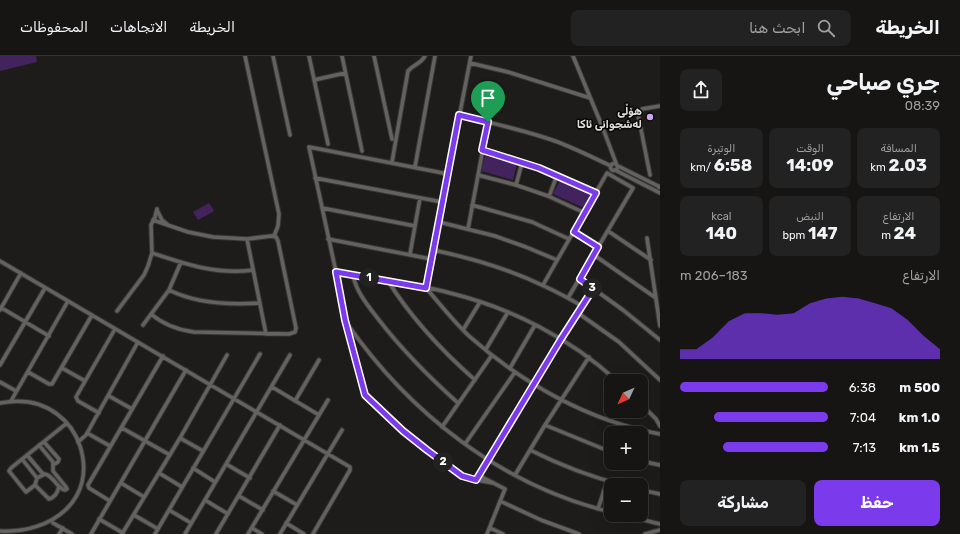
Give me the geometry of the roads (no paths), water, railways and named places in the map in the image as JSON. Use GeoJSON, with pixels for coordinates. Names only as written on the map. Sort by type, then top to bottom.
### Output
{"type":"FeatureCollection","features":[{"type":"Feature","properties":{"kind":"street"},"geometry":{"type":"LineString","coordinates":[[245,56],[279,214],[278,226],[274,236]]}},
{"type":"Feature","properties":{"kind":"street"},"geometry":{"type":"LineString","coordinates":[[273,56],[290,135]]}},
{"type":"Feature","properties":{"kind":"street"},"geometry":{"type":"LineString","coordinates":[[309,56],[328,144]]}},
{"type":"Feature","properties":{"kind":"street"},"geometry":{"type":"LineString","coordinates":[[342,56],[362,151]]}},
{"type":"Feature","properties":{"kind":"street"},"geometry":{"type":"LineString","coordinates":[[374,56],[392,139]]}},
{"type":"Feature","properties":{"kind":"street"},"geometry":{"type":"LineString","coordinates":[[392,162],[408,70],[412,66],[421,62],[425,56]]}},
{"type":"Feature","properties":{"kind":"street"},"geometry":{"type":"LineString","coordinates":[[415,167],[436,56]]}},
{"type":"Feature","properties":{"kind":"street"},"geometry":{"type":"LineString","coordinates":[[426,288],[471,56]]}},
{"type":"Feature","properties":{"kind":"street"},"geometry":{"type":"LineString","coordinates":[[573,56],[617,165],[615,170]]}},
{"type":"Feature","properties":{"kind":"street"},"geometry":{"type":"LineString","coordinates":[[470,63],[508,72],[590,98]]}},
{"type":"Feature","properties":{"kind":"street"},"geometry":{"type":"LineString","coordinates":[[314,80],[345,73]]}},
{"type":"Feature","properties":{"kind":"street"},"geometry":{"type":"LineString","coordinates":[[650,175],[638,114],[642,109],[660,106]]}},
{"type":"Feature","properties":{"kind":"street"},"geometry":{"type":"LineString","coordinates":[[459,115],[554,141],[611,166],[612,169],[660,193]]}},
{"type":"Feature","properties":{"kind":"street"},"geometry":{"type":"LineString","coordinates":[[468,229],[488,122]]}},
{"type":"Feature","properties":{"kind":"street"},"geometry":{"type":"LineString","coordinates":[[448,174],[309,147],[345,320],[365,395],[403,431],[462,476],[493,483]]}},
{"type":"Feature","properties":{"kind":"street"},"geometry":{"type":"LineString","coordinates":[[482,150],[557,175],[596,193]]}},
{"type":"Feature","properties":{"kind":"street"},"geometry":{"type":"LineString","coordinates":[[516,185],[522,163]]}},
{"type":"Feature","properties":{"kind":"street"},"geometry":{"type":"LineString","coordinates":[[611,166],[612,164],[617,165],[660,187]]}},
{"type":"Feature","properties":{"kind":"street"},"geometry":{"type":"LineString","coordinates":[[543,285],[607,173],[633,188],[568,298]]}},
{"type":"Feature","properties":{"kind":"street"},"geometry":{"type":"LineString","coordinates":[[478,175],[516,185],[548,196],[585,213]]}},
{"type":"Feature","properties":{"kind":"street"},"geometry":{"type":"LineString","coordinates":[[548,196],[557,175]]}},
{"type":"Feature","properties":{"kind":"street"},"geometry":{"type":"LineString","coordinates":[[315,178],[442,202]]}},
{"type":"Feature","properties":{"kind":"street"},"geometry":{"type":"LineString","coordinates":[[410,254],[420,198]]}},
{"type":"Feature","properties":{"kind":"street"},"geometry":{"type":"LineString","coordinates":[[472,205],[532,222],[569,239]]}},
{"type":"Feature","properties":{"kind":"street"},"geometry":{"type":"LineString","coordinates":[[322,208],[415,226]]}},
{"type":"Feature","properties":{"kind":"street"},"geometry":{"type":"LineString","coordinates":[[117,311],[144,275],[152,253],[151,227],[157,210],[162,220],[169,226]]}},
{"type":"Feature","properties":{"kind":"street"},"geometry":{"type":"LineString","coordinates":[[153,220],[169,226],[213,237],[247,239],[274,236]]}},
{"type":"Feature","properties":{"kind":"street"},"geometry":{"type":"LineString","coordinates":[[439,222],[495,236],[557,260]]}},
{"type":"Feature","properties":{"kind":"street"},"geometry":{"type":"LineString","coordinates":[[608,231],[650,260]]}},
{"type":"Feature","properties":{"kind":"street"},"geometry":{"type":"LineString","coordinates":[[574,232],[598,247]]}},
{"type":"Feature","properties":{"kind":"street"},"geometry":{"type":"LineString","coordinates":[[151,314],[171,327],[188,331],[266,334],[291,334],[295,332],[296,328],[278,241],[274,236]]}},
{"type":"Feature","properties":{"kind":"street"},"geometry":{"type":"LineString","coordinates":[[647,238],[660,326]]}},
{"type":"Feature","properties":{"kind":"street"},"geometry":{"type":"LineString","coordinates":[[247,239],[266,334]]}},
{"type":"Feature","properties":{"kind":"street"},"geometry":{"type":"LineString","coordinates":[[328,239],[431,259]]}},
{"type":"Feature","properties":{"kind":"street"},"geometry":{"type":"LineString","coordinates":[[433,250],[462,256],[491,265],[543,285],[582,306]]}},
{"type":"Feature","properties":{"kind":"street"},"geometry":{"type":"LineString","coordinates":[[152,253],[211,270],[238,272],[253,270]]}},
{"type":"Feature","properties":{"kind":"street"},"geometry":{"type":"LineString","coordinates":[[594,255],[656,298]]}},
{"type":"Feature","properties":{"kind":"street"},"geometry":{"type":"LineString","coordinates":[[0,261],[350,467],[351,469],[313,534]]}},
{"type":"Feature","properties":{"kind":"street"},"geometry":{"type":"LineString","coordinates":[[143,325],[169,290],[181,262]]}},
{"type":"Feature","properties":{"kind":"street"},"geometry":{"type":"LineString","coordinates":[[336,272],[448,292],[508,312],[561,339],[589,357],[609,374]]}},
{"type":"Feature","properties":{"kind":"street"},"geometry":{"type":"LineString","coordinates":[[21,273],[0,308],[49,336]]}},
{"type":"Feature","properties":{"kind":"street"},"geometry":{"type":"LineString","coordinates":[[353,275],[354,283],[371,310],[388,332],[408,356],[458,404]]}},
{"type":"Feature","properties":{"kind":"street"},"geometry":{"type":"LineString","coordinates":[[580,279],[623,310],[660,340]]}},
{"type":"Feature","properties":{"kind":"street"},"geometry":{"type":"LineString","coordinates":[[388,281],[402,302],[432,339],[474,380]]}},
{"type":"Feature","properties":{"kind":"street"},"geometry":{"type":"LineString","coordinates":[[0,365],[2,357],[45,288]]}},
{"type":"Feature","properties":{"kind":"street"},"geometry":{"type":"LineString","coordinates":[[426,288],[463,330],[492,355],[534,384],[562,400],[604,419],[660,434]]}},
{"type":"Feature","properties":{"kind":"street"},"geometry":{"type":"LineString","coordinates":[[476,480],[593,289]]}},
{"type":"Feature","properties":{"kind":"street"},"geometry":{"type":"LineString","coordinates":[[169,290],[187,298],[202,301],[260,303]]}},
{"type":"Feature","properties":{"kind":"street"},"geometry":{"type":"LineString","coordinates":[[11,401],[68,301]]}},
{"type":"Feature","properties":{"kind":"street"},"geometry":{"type":"LineString","coordinates":[[463,330],[480,302]]}},
{"type":"Feature","properties":{"kind":"street"},"geometry":{"type":"LineString","coordinates":[[486,349],[508,312]]}},
{"type":"Feature","properties":{"kind":"street"},"geometry":{"type":"LineString","coordinates":[[578,313],[619,342],[660,380]]}},
{"type":"Feature","properties":{"kind":"street"},"geometry":{"type":"LineString","coordinates":[[28,372],[50,385],[53,383],[92,315]]}},
{"type":"Feature","properties":{"kind":"street"},"geometry":{"type":"LineString","coordinates":[[345,320],[380,368],[411,400],[442,427],[465,444],[488,460],[515,475],[564,497],[604,510]]}},
{"type":"Feature","properties":{"kind":"street"},"geometry":{"type":"LineString","coordinates":[[510,368],[535,325]]}},
{"type":"Feature","properties":{"kind":"street"},"geometry":{"type":"LineString","coordinates":[[98,413],[76,399],[115,329]]}},
{"type":"Feature","properties":{"kind":"street"},"geometry":{"type":"LineString","coordinates":[[78,442],[87,433],[138,342]]}},
{"type":"Feature","properties":{"kind":"street"},"geometry":{"type":"LineString","coordinates":[[99,519],[123,533],[180,438],[227,354]]}},
{"type":"Feature","properties":{"kind":"street"},"geometry":{"type":"LineString","coordinates":[[155,534],[260,354]]}},
{"type":"Feature","properties":{"kind":"street"},"geometry":{"type":"LineString","coordinates":[[185,534],[290,355]]}},
{"type":"Feature","properties":{"kind":"street"},"geometry":{"type":"LineString","coordinates":[[442,427],[492,355]]}},
{"type":"Feature","properties":{"kind":"street"},"geometry":{"type":"LineString","coordinates":[[110,501],[87,486],[163,356]]}},
{"type":"Feature","properties":{"kind":"street"},"geometry":{"type":"LineString","coordinates":[[515,475],[589,357]]}},
{"type":"Feature","properties":{"kind":"street"},"geometry":{"type":"LineString","coordinates":[[295,401],[319,360]]}},
{"type":"Feature","properties":{"kind":"street"},"geometry":{"type":"LineString","coordinates":[[62,368],[85,381]]}},
{"type":"Feature","properties":{"kind":"street"},"geometry":{"type":"LineString","coordinates":[[90,534],[121,484],[186,370]]}},
{"type":"Feature","properties":{"kind":"street"},"geometry":{"type":"LineString","coordinates":[[465,444],[515,372]]}},
{"type":"Feature","properties":{"kind":"street"},"geometry":{"type":"LineString","coordinates":[[0,382],[16,391]]}},
{"type":"Feature","properties":{"kind":"street"},"geometry":{"type":"LineString","coordinates":[[272,387],[319,415]]}},
{"type":"Feature","properties":{"kind":"street"},"geometry":{"type":"LineString","coordinates":[[109,396],[132,410]]}},
{"type":"Feature","properties":{"kind":"street"},"geometry":{"type":"LineString","coordinates":[[0,403],[22,400],[42,405],[52,410],[67,423],[74,433],[78,442],[83,463],[81,484],[77,495],[71,506],[63,515],[53,523],[33,531],[22,533],[0,531]]}},
{"type":"Feature","properties":{"kind":"street"},"geometry":{"type":"LineString","coordinates":[[248,534],[328,400]]}},
{"type":"Feature","properties":{"kind":"street"},"geometry":{"type":"LineString","coordinates":[[648,411],[656,418],[660,426]]}},
{"type":"Feature","properties":{"kind":"street"},"geometry":{"type":"LineString","coordinates":[[22,459],[37,478],[36,485],[26,492],[10,472],[10,468],[67,423]]}},
{"type":"Feature","properties":{"kind":"street"},"geometry":{"type":"LineString","coordinates":[[216,534],[280,425]]}},
{"type":"Feature","properties":{"kind":"street"},"geometry":{"type":"LineString","coordinates":[[545,425],[604,449]]}},
{"type":"Feature","properties":{"kind":"street"},"geometry":{"type":"LineString","coordinates":[[122,428],[170,455]]}},
{"type":"Feature","properties":{"kind":"street"},"geometry":{"type":"LineString","coordinates":[[280,534],[342,430]]}},
{"type":"Feature","properties":{"kind":"street"},"geometry":{"type":"LineString","coordinates":[[87,433],[110,446]]}},
{"type":"Feature","properties":{"kind":"street"},"geometry":{"type":"LineString","coordinates":[[180,438],[203,451]]}},
{"type":"Feature","properties":{"kind":"street"},"geometry":{"type":"LineString","coordinates":[[44,442],[58,459],[57,463],[53,465]]}},
{"type":"Feature","properties":{"kind":"street"},"geometry":{"type":"LineString","coordinates":[[27,455],[43,474],[49,475],[64,491],[66,487],[53,471],[53,462],[39,445]]}},
{"type":"Feature","properties":{"kind":"street"},"geometry":{"type":"LineString","coordinates":[[530,450],[555,462],[604,480]]}},
{"type":"Feature","properties":{"kind":"street"},"geometry":{"type":"LineString","coordinates":[[648,462],[660,465]]}},
{"type":"Feature","properties":{"kind":"street"},"geometry":{"type":"LineString","coordinates":[[226,464],[250,478]]}},
{"type":"Feature","properties":{"kind":"street"},"geometry":{"type":"LineString","coordinates":[[193,468],[215,482]]}},
{"type":"Feature","properties":{"kind":"street"},"geometry":{"type":"LineString","coordinates":[[49,475],[53,471]]}},
{"type":"Feature","properties":{"kind":"street"},"geometry":{"type":"LineString","coordinates":[[159,473],[182,487]]}},
{"type":"Feature","properties":{"kind":"street"},"geometry":{"type":"LineString","coordinates":[[37,478],[43,474]]}},
{"type":"Feature","properties":{"kind":"street"},"geometry":{"type":"LineString","coordinates":[[478,475],[505,489],[487,534]]}},
{"type":"Feature","properties":{"kind":"street"},"geometry":{"type":"LineString","coordinates":[[121,484],[144,497]]}},
{"type":"Feature","properties":{"kind":"street"},"geometry":{"type":"LineString","coordinates":[[36,485],[49,498],[52,498],[57,493],[59,486]]}},
{"type":"Feature","properties":{"kind":"street"},"geometry":{"type":"LineString","coordinates":[[598,509],[604,490]]}},
{"type":"Feature","properties":{"kind":"street"},"geometry":{"type":"LineString","coordinates":[[648,491],[660,494]]}},
{"type":"Feature","properties":{"kind":"street"},"geometry":{"type":"LineString","coordinates":[[273,492],[297,505]]}},
{"type":"Feature","properties":{"kind":"street"},"geometry":{"type":"LineString","coordinates":[[239,496],[262,510]]}},
{"type":"Feature","properties":{"kind":"street"},"geometry":{"type":"LineString","coordinates":[[205,500],[228,514]]}},
{"type":"Feature","properties":{"kind":"street"},"geometry":{"type":"LineString","coordinates":[[500,501],[547,522],[579,534]]}},
{"type":"Feature","properties":{"kind":"street"},"geometry":{"type":"LineString","coordinates":[[169,510],[191,524]]}},
{"type":"Feature","properties":{"kind":"street"},"geometry":{"type":"LineString","coordinates":[[134,515],[158,529]]}},
{"type":"Feature","properties":{"kind":"street"},"geometry":{"type":"LineString","coordinates":[[648,521],[660,524]]}},
{"type":"Feature","properties":{"kind":"street"},"geometry":{"type":"LineString","coordinates":[[53,523],[72,534]]}},
{"type":"Feature","properties":{"kind":"street"},"geometry":{"type":"LineString","coordinates":[[286,523],[304,534]]}},
{"type":"Feature","properties":{"kind":"street"},"geometry":{"type":"LineString","coordinates":[[59,534],[63,528]]}},
{"type":"Feature","properties":{"kind":"street"},"geometry":{"type":"LineString","coordinates":[[252,528],[262,534]]}},
{"type":"Feature","properties":{"kind":"street"},"geometry":{"type":"LineString","coordinates":[[490,528],[503,534]]}},
{"type":"Feature","properties":{"kind":"street"},"geometry":{"type":"LineString","coordinates":[[645,534],[660,530]]}},
{"type":"Feature","properties":{"kind":"place","name":"هۆڵی لەشجوانی ئاکا"},"geometry":{"type":"Point","coordinates":[650,117]}}]}
